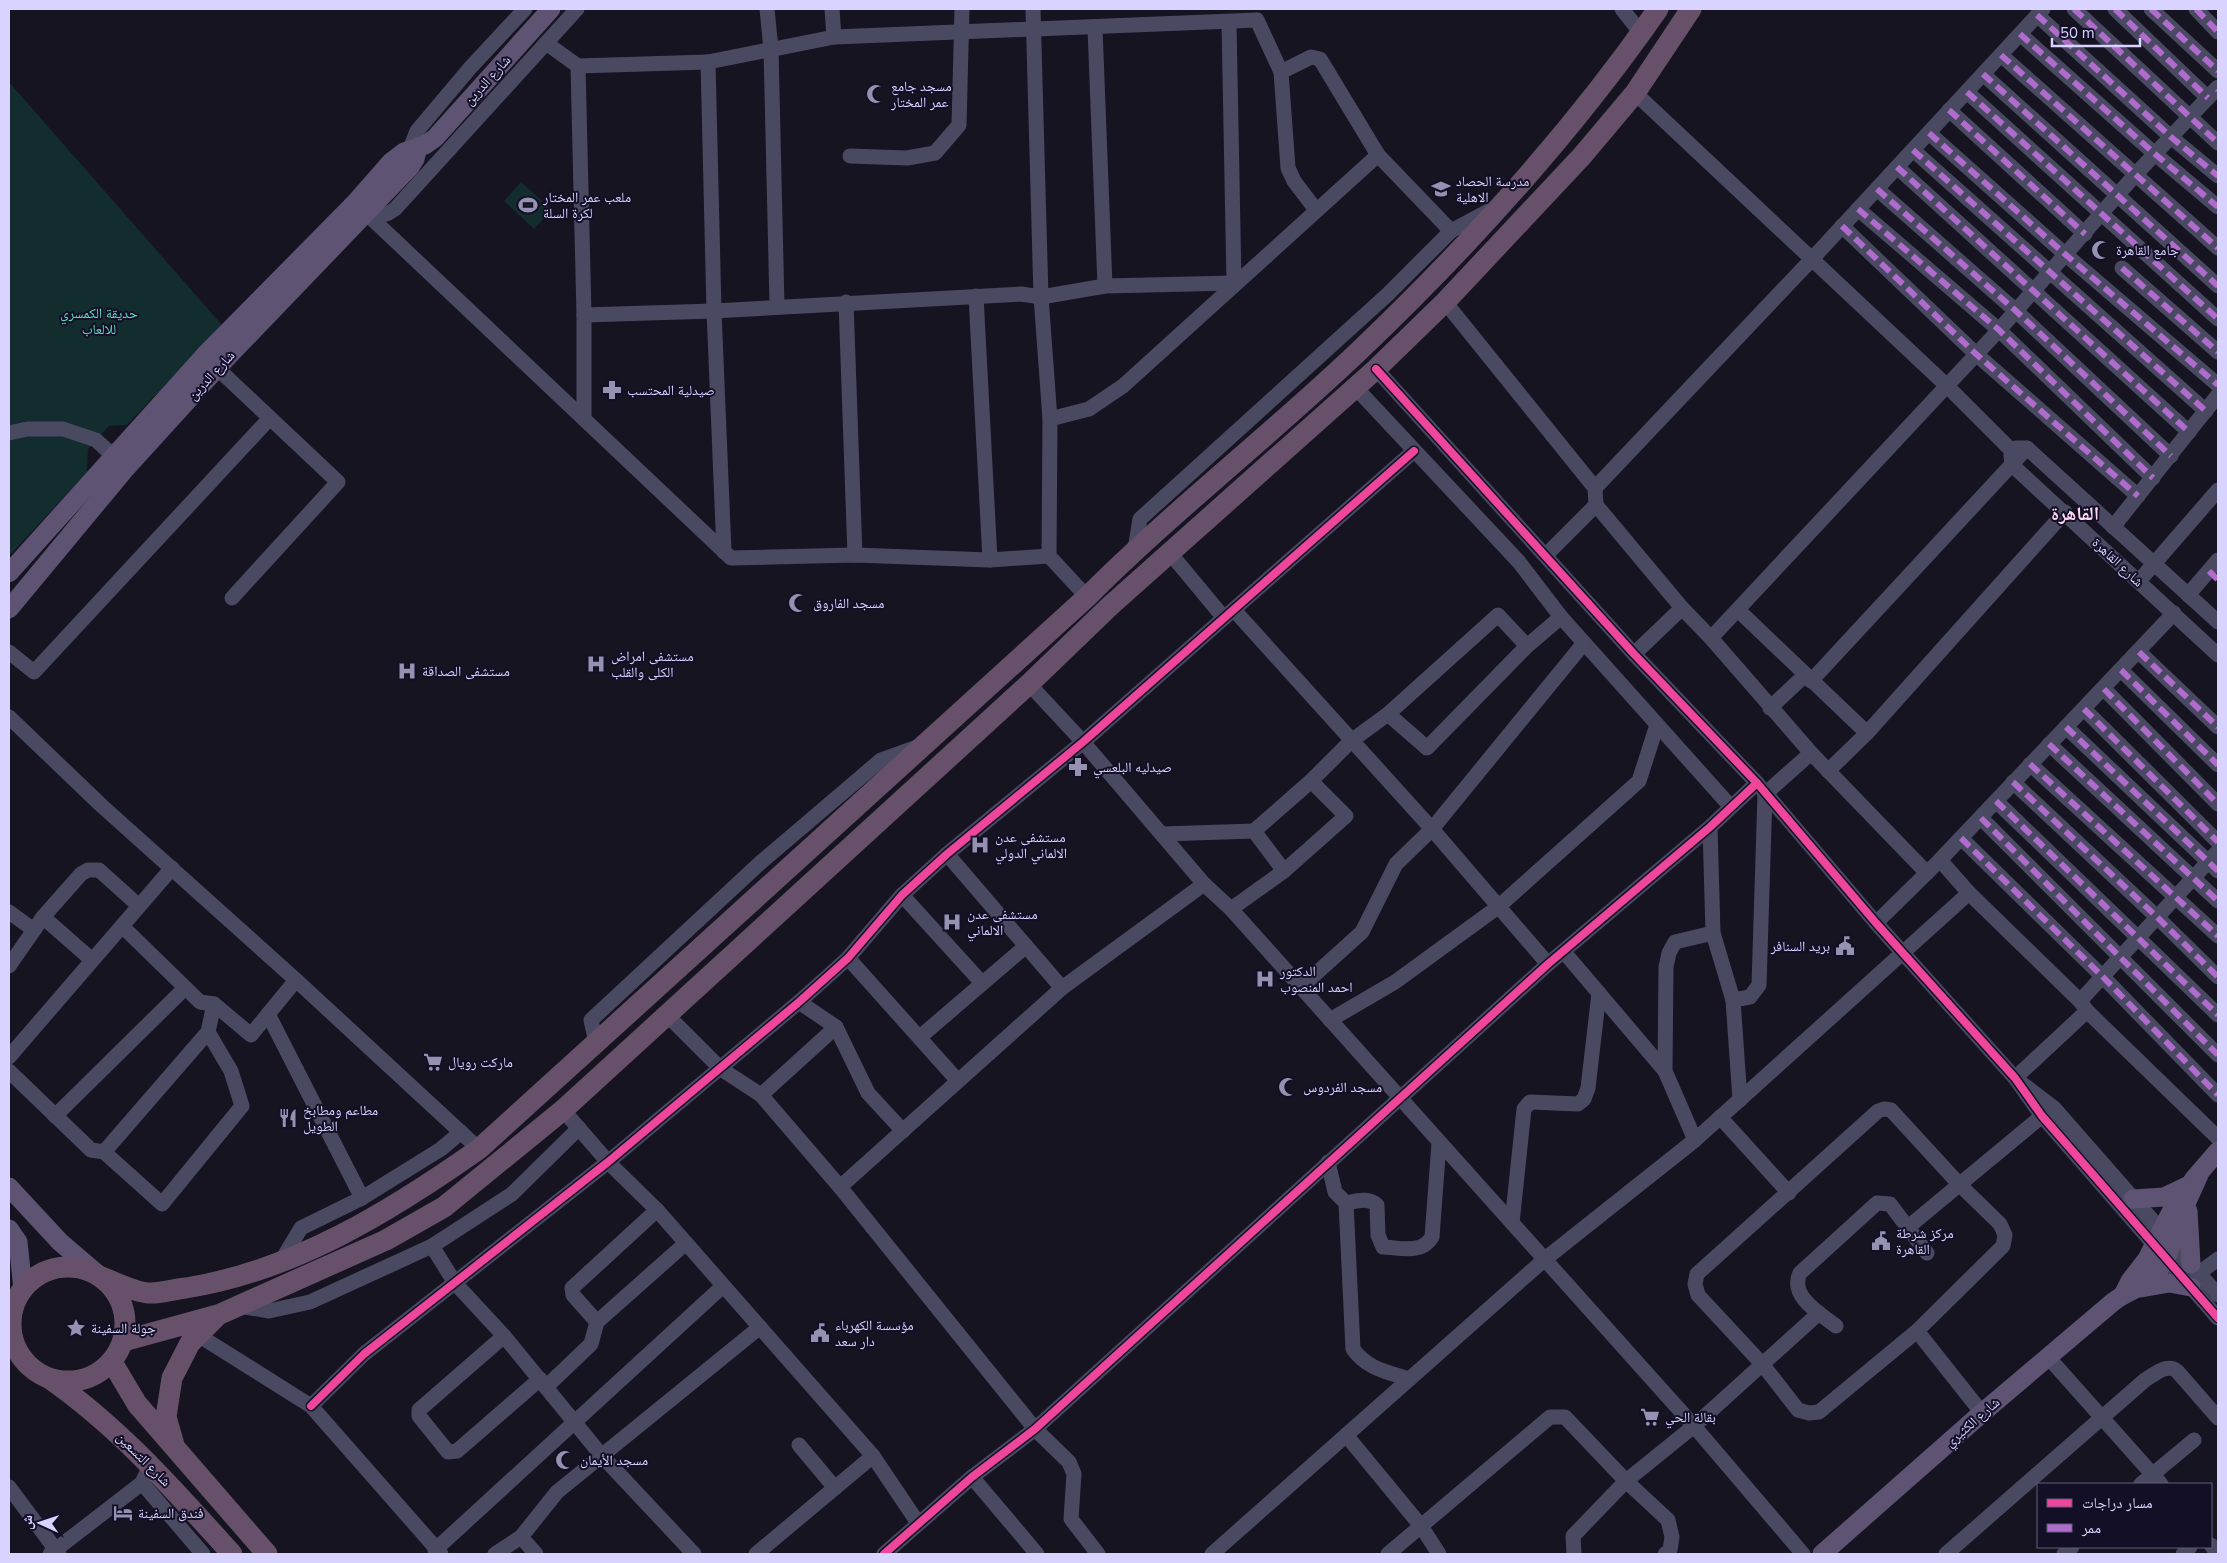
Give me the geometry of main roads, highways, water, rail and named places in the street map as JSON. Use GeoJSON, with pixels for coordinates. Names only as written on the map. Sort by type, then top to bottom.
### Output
{"type":"FeatureCollection","features":[{"type":"Feature","properties":{"kind":"highway"},"geometry":{"type":"LineString","coordinates":[[102,1277],[118,1295],[125,1317],[123,1342],[112,1362],[98,1374],[81,1380],[63,1382],[46,1376],[17,1361],[11,1325],[15,1301],[40,1275],[60,1267],[82,1268],[148,1294],[215,1283],[280,1263],[372,1219],[426,1186],[479,1149],[1087,597],[1135,549],[1358,352],[1449,263],[1507,201],[1562,136],[1658,9]]}},
{"type":"Feature","properties":{"kind":"highway"},"geometry":{"type":"LineString","coordinates":[[123,1342],[218,1315],[386,1240],[444,1206],[563,1110],[1029,684],[1110,606],[1376,369],[1445,302],[1582,156],[1636,93],[1691,9]]}},
{"type":"Feature","properties":{"kind":"highway"},"geometry":{"type":"LineString","coordinates":[[175,1450],[166,1417],[172,1378],[190,1343],[218,1315]]}},
{"type":"Feature","properties":{"kind":"highway","name":"شارع التسعين"},"geometry":{"type":"LineString","coordinates":[[112,1362],[136,1404],[267,1554]]}},
{"type":"Feature","properties":{"kind":"highway","name":"شارع التسعين"},"geometry":{"type":"LineString","coordinates":[[46,1376],[86,1404],[147,1473],[232,1554]]}},
{"type":"Feature","properties":{"kind":"main road","name":"شارع الدرين"},"geometry":{"type":"LineString","coordinates":[[9,574],[119,462],[211,362],[360,209],[391,162],[414,148],[430,142],[439,134],[551,9]]}},
{"type":"Feature","properties":{"kind":"main road","name":"شارع الدرين"},"geometry":{"type":"LineString","coordinates":[[9,609],[119,462]]}},
{"type":"Feature","properties":{"kind":"main road","name":"شارع الكثيري"},"geometry":{"type":"LineString","coordinates":[[1822,1554],[2048,1357],[2154,1276],[2163,1244],[2193,1185],[2218,1151]]}},
{"type":"Feature","properties":{"kind":"main road"},"geometry":{"type":"LineString","coordinates":[[2132,1291],[2194,1275],[2188,1235],[2193,1185],[2164,1196],[2133,1199]]}},
{"type":"Feature","properties":{"kind":"main road"},"geometry":{"type":"LineString","coordinates":[[9,1187],[60,1242],[102,1277]]}},
{"type":"Feature","properties":{"kind":"main road"},"geometry":{"type":"LineString","coordinates":[[9,1229],[18,1242],[15,1301]]}},
{"type":"Feature","properties":{"kind":"place","name":"مسجد جامع عمر المختار"},"geometry":{"type":"Point","coordinates":[876,94]}},
{"type":"Feature","properties":{"kind":"place","name":"مدرسة الحصاد الاهلية"},"geometry":{"type":"Point","coordinates":[1441,189]}},
{"type":"Feature","properties":{"kind":"place","name":"ملعب عمر المختار لكرة السلة"},"geometry":{"type":"Point","coordinates":[528,205]}},
{"type":"Feature","properties":{"kind":"place","name":"جامع القاهرة"},"geometry":{"type":"Point","coordinates":[2101,250]}},
{"type":"Feature","properties":{"kind":"place","name":"صيدلية المحتسب"},"geometry":{"type":"Point","coordinates":[612,390]}},
{"type":"Feature","properties":{"kind":"place","name":"مسجد الفاروق"},"geometry":{"type":"Point","coordinates":[798,603]}},
{"type":"Feature","properties":{"kind":"place","name":"مستشفى امراض الكلى والقلب"},"geometry":{"type":"Point","coordinates":[596,664]}},
{"type":"Feature","properties":{"kind":"place","name":"مستشفى الصداقة"},"geometry":{"type":"Point","coordinates":[407,671]}},
{"type":"Feature","properties":{"kind":"place","name":"صيدليه البلعسي"},"geometry":{"type":"Point","coordinates":[1078,767]}},
{"type":"Feature","properties":{"kind":"place","name":"مستشفى عدن الالماني الدولي"},"geometry":{"type":"Point","coordinates":[980,845]}},
{"type":"Feature","properties":{"kind":"place","name":"مستشفى عدن الالماني"},"geometry":{"type":"Point","coordinates":[952,922]}},
{"type":"Feature","properties":{"kind":"place","name":"بريد السنافر"},"geometry":{"type":"Point","coordinates":[1845,946]}},
{"type":"Feature","properties":{"kind":"place","name":"الدكتور احمد المنصوب"},"geometry":{"type":"Point","coordinates":[1265,979]}},
{"type":"Feature","properties":{"kind":"place","name":"ماركت رويال"},"geometry":{"type":"Point","coordinates":[433,1062]}},
{"type":"Feature","properties":{"kind":"place","name":"مسجد الفردوس"},"geometry":{"type":"Point","coordinates":[1288,1087]}},
{"type":"Feature","properties":{"kind":"place","name":"مطاعم ومطابخ الطويل"},"geometry":{"type":"Point","coordinates":[288,1118]}},
{"type":"Feature","properties":{"kind":"place","name":"مركز شرطة القاهرة"},"geometry":{"type":"Point","coordinates":[1881,1241]}},
{"type":"Feature","properties":{"kind":"place","name":"جولة السفينة"},"geometry":{"type":"Point","coordinates":[76,1328]}},
{"type":"Feature","properties":{"kind":"place","name":"مؤسسة الكهرباء دار سعد"},"geometry":{"type":"Point","coordinates":[820,1333]}},
{"type":"Feature","properties":{"kind":"place","name":"بقالة الحي"},"geometry":{"type":"Point","coordinates":[1650,1417]}},
{"type":"Feature","properties":{"kind":"place","name":"مسجد الأيمان"},"geometry":{"type":"Point","coordinates":[565,1460]}},
{"type":"Feature","properties":{"kind":"place","name":"فندق السفينة"},"geometry":{"type":"Point","coordinates":[123,1513]}},
{"type":"Feature","properties":{"kind":"district","name":"القاهرة"},"geometry":{"type":"Point","coordinates":[2075,513]}},
{"type":"Feature","properties":{"kind":"park label","name":"حديقة الكمسري للالعاب"},"geometry":{"type":"Point","coordinates":[99,322]}}]}
